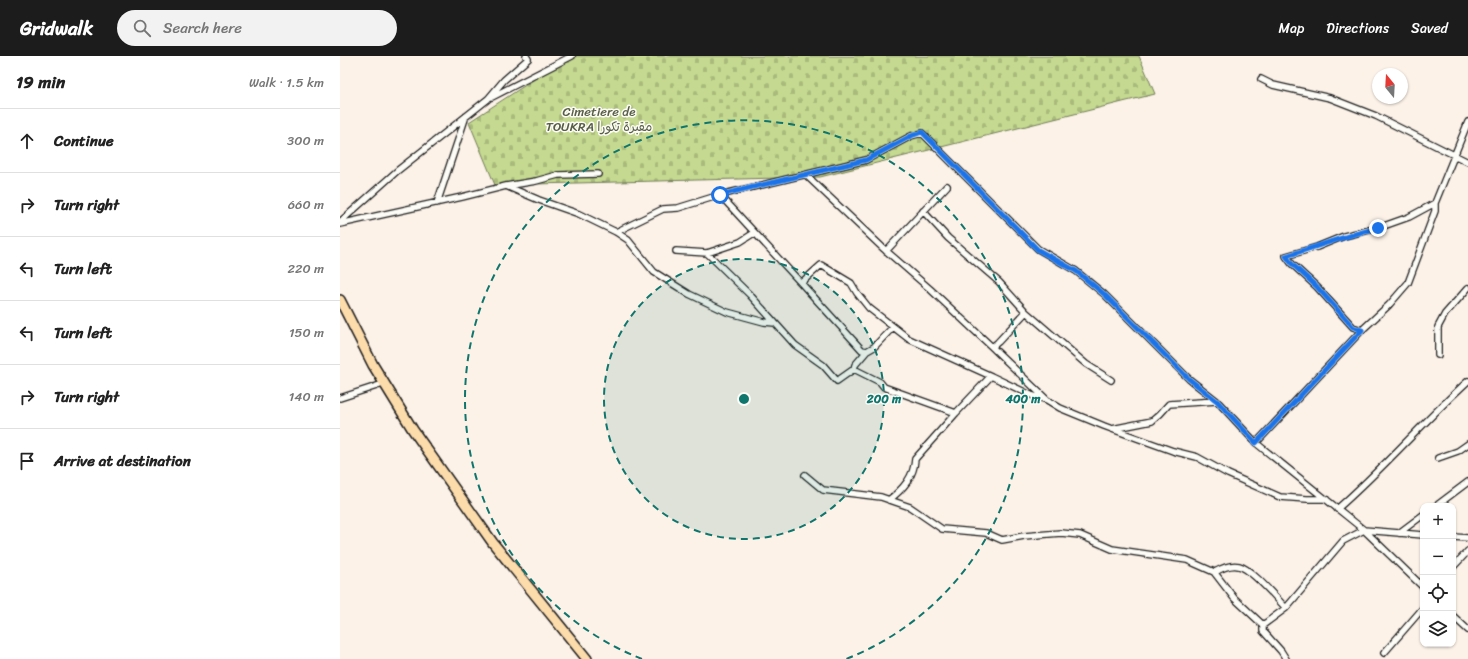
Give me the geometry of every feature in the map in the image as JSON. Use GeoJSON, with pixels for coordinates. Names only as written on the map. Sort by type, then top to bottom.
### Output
{"type":"FeatureCollection","features":[{"type":"Feature","properties":{"kind":"highway"},"geometry":{"type":"LineString","coordinates":[[340,300],[356,334],[383,384],[413,430],[494,543],[587,659]]}},
{"type":"Feature","properties":{"kind":"street"},"geometry":{"type":"LineString","coordinates":[[488,99],[504,80],[528,59],[526,56]]}},
{"type":"Feature","properties":{"kind":"street"},"geometry":{"type":"LineString","coordinates":[[340,223],[397,171],[488,99],[572,56]]}},
{"type":"Feature","properties":{"kind":"street"},"geometry":{"type":"LineString","coordinates":[[1260,79],[1273,85],[1330,98],[1376,116],[1455,154],[1468,162]]}},
{"type":"Feature","properties":{"kind":"street"},"geometry":{"type":"LineString","coordinates":[[437,203],[466,116]]}},
{"type":"Feature","properties":{"kind":"street"},"geometry":{"type":"LineString","coordinates":[[1256,443],[1362,330],[1389,305],[1408,283],[1435,211],[1435,203],[1468,122]]}},
{"type":"Feature","properties":{"kind":"street"},"geometry":{"type":"LineString","coordinates":[[616,232],[663,209],[678,208],[720,195],[866,160],[911,136],[922,132],[1038,250],[1076,271],[1104,294],[1189,379],[1217,401],[1256,443],[1364,530],[1420,584]]}},
{"type":"Feature","properties":{"kind":"street"},"geometry":{"type":"LineString","coordinates":[[340,223],[437,203],[558,175],[598,174]]}},
{"type":"Feature","properties":{"kind":"street"},"geometry":{"type":"LineString","coordinates":[[806,175],[886,251],[930,289],[1047,400],[1060,408],[1112,428],[1173,451],[1197,457],[1228,474],[1280,497],[1326,499]]}},
{"type":"Feature","properties":{"kind":"street"},"geometry":{"type":"LineString","coordinates":[[506,186],[539,200],[579,214],[616,232],[628,240],[654,272],[689,294],[727,312],[764,322],[775,323]]}},
{"type":"Feature","properties":{"kind":"street"},"geometry":{"type":"LineString","coordinates":[[886,251],[947,186]]}},
{"type":"Feature","properties":{"kind":"street"},"geometry":{"type":"LineString","coordinates":[[720,195],[862,350],[868,351]]}},
{"type":"Feature","properties":{"kind":"street"},"geometry":{"type":"LineString","coordinates":[[1362,330],[1353,327],[1317,287],[1292,264],[1286,256],[1317,247],[1344,236],[1378,228],[1409,218],[1435,203]]}},
{"type":"Feature","properties":{"kind":"street"},"geometry":{"type":"LineString","coordinates":[[923,210],[948,238],[999,282],[1026,312],[1086,364],[1111,380]]}},
{"type":"Feature","properties":{"kind":"street"},"geometry":{"type":"LineString","coordinates":[[676,251],[707,253],[740,242],[754,233]]}},
{"type":"Feature","properties":{"kind":"street"},"geometry":{"type":"LineString","coordinates":[[707,253],[750,295],[795,345],[823,365],[837,382],[854,369],[855,365],[893,327]]}},
{"type":"Feature","properties":{"kind":"street"},"geometry":{"type":"LineString","coordinates":[[801,283],[820,265],[851,283],[869,308],[909,339],[1031,395],[1047,400]]}},
{"type":"Feature","properties":{"kind":"street"},"geometry":{"type":"LineString","coordinates":[[1438,355],[1438,327],[1445,314],[1468,288]]}},
{"type":"Feature","properties":{"kind":"street"},"geometry":{"type":"LineString","coordinates":[[992,347],[1026,312]]}},
{"type":"Feature","properties":{"kind":"street"},"geometry":{"type":"LineString","coordinates":[[854,369],[880,382],[884,387],[956,413]]}},
{"type":"Feature","properties":{"kind":"street"},"geometry":{"type":"LineString","coordinates":[[889,500],[901,491],[915,469],[915,459],[990,376]]}},
{"type":"Feature","properties":{"kind":"street"},"geometry":{"type":"LineString","coordinates":[[1337,509],[1362,487],[1439,407],[1468,381]]}},
{"type":"Feature","properties":{"kind":"street"},"geometry":{"type":"LineString","coordinates":[[340,398],[383,384]]}},
{"type":"Feature","properties":{"kind":"street"},"geometry":{"type":"LineString","coordinates":[[1112,428],[1152,421],[1169,404],[1217,401]]}},
{"type":"Feature","properties":{"kind":"street"},"geometry":{"type":"LineString","coordinates":[[1438,458],[1458,451],[1468,444]]}},
{"type":"Feature","properties":{"kind":"street"},"geometry":{"type":"LineString","coordinates":[[805,475],[823,490],[882,497],[910,507],[942,529],[986,533],[1002,540],[1024,536],[1061,533],[1080,535],[1112,549],[1186,560],[1214,572],[1234,598],[1263,625],[1263,631],[1281,650],[1286,659]]}},
{"type":"Feature","properties":{"kind":"street"},"geometry":{"type":"LineString","coordinates":[[1440,503],[1468,482]]}},
{"type":"Feature","properties":{"kind":"street"},"geometry":{"type":"LineString","coordinates":[[1398,533],[1420,517]]}},
{"type":"Feature","properties":{"kind":"street"},"geometry":{"type":"LineString","coordinates":[[1263,625],[1286,608],[1343,541],[1364,530],[1420,535]]}},
{"type":"Feature","properties":{"kind":"street"},"geometry":{"type":"LineString","coordinates":[[1456,537],[1468,538]]}},
{"type":"Feature","properties":{"kind":"street"},"geometry":{"type":"LineString","coordinates":[[1456,564],[1468,551]]}},
{"type":"Feature","properties":{"kind":"street"},"geometry":{"type":"LineString","coordinates":[[1215,572],[1226,566],[1239,566],[1253,574],[1286,608]]}},
{"type":"Feature","properties":{"kind":"street"},"geometry":{"type":"LineString","coordinates":[[1384,653],[1420,611]]}},
{"type":"Feature","properties":{"kind":"street"},"geometry":{"type":"LineString","coordinates":[[1456,619],[1468,630]]}},
{"type":"Feature","properties":{"kind":"green space","name":"Cimetiere de TOUKRA مقبرة تكورا"},"geometry":{"type":"Polygon","coordinates":[[[570,56],[1139,56],[1155,94],[820,177],[495,185],[469,122],[570,56]]]}},
{"type":"Feature","properties":{"kind":"route"},"geometry":{"type":"LineString","coordinates":[[720,195],[866,160],[911,136],[922,132],[1038,250],[1076,271],[1104,294],[1189,379],[1217,401],[1256,443],[1362,330],[1353,327],[1317,287],[1292,264],[1286,256],[1317,247],[1357,232],[1378,228]]}}]}
